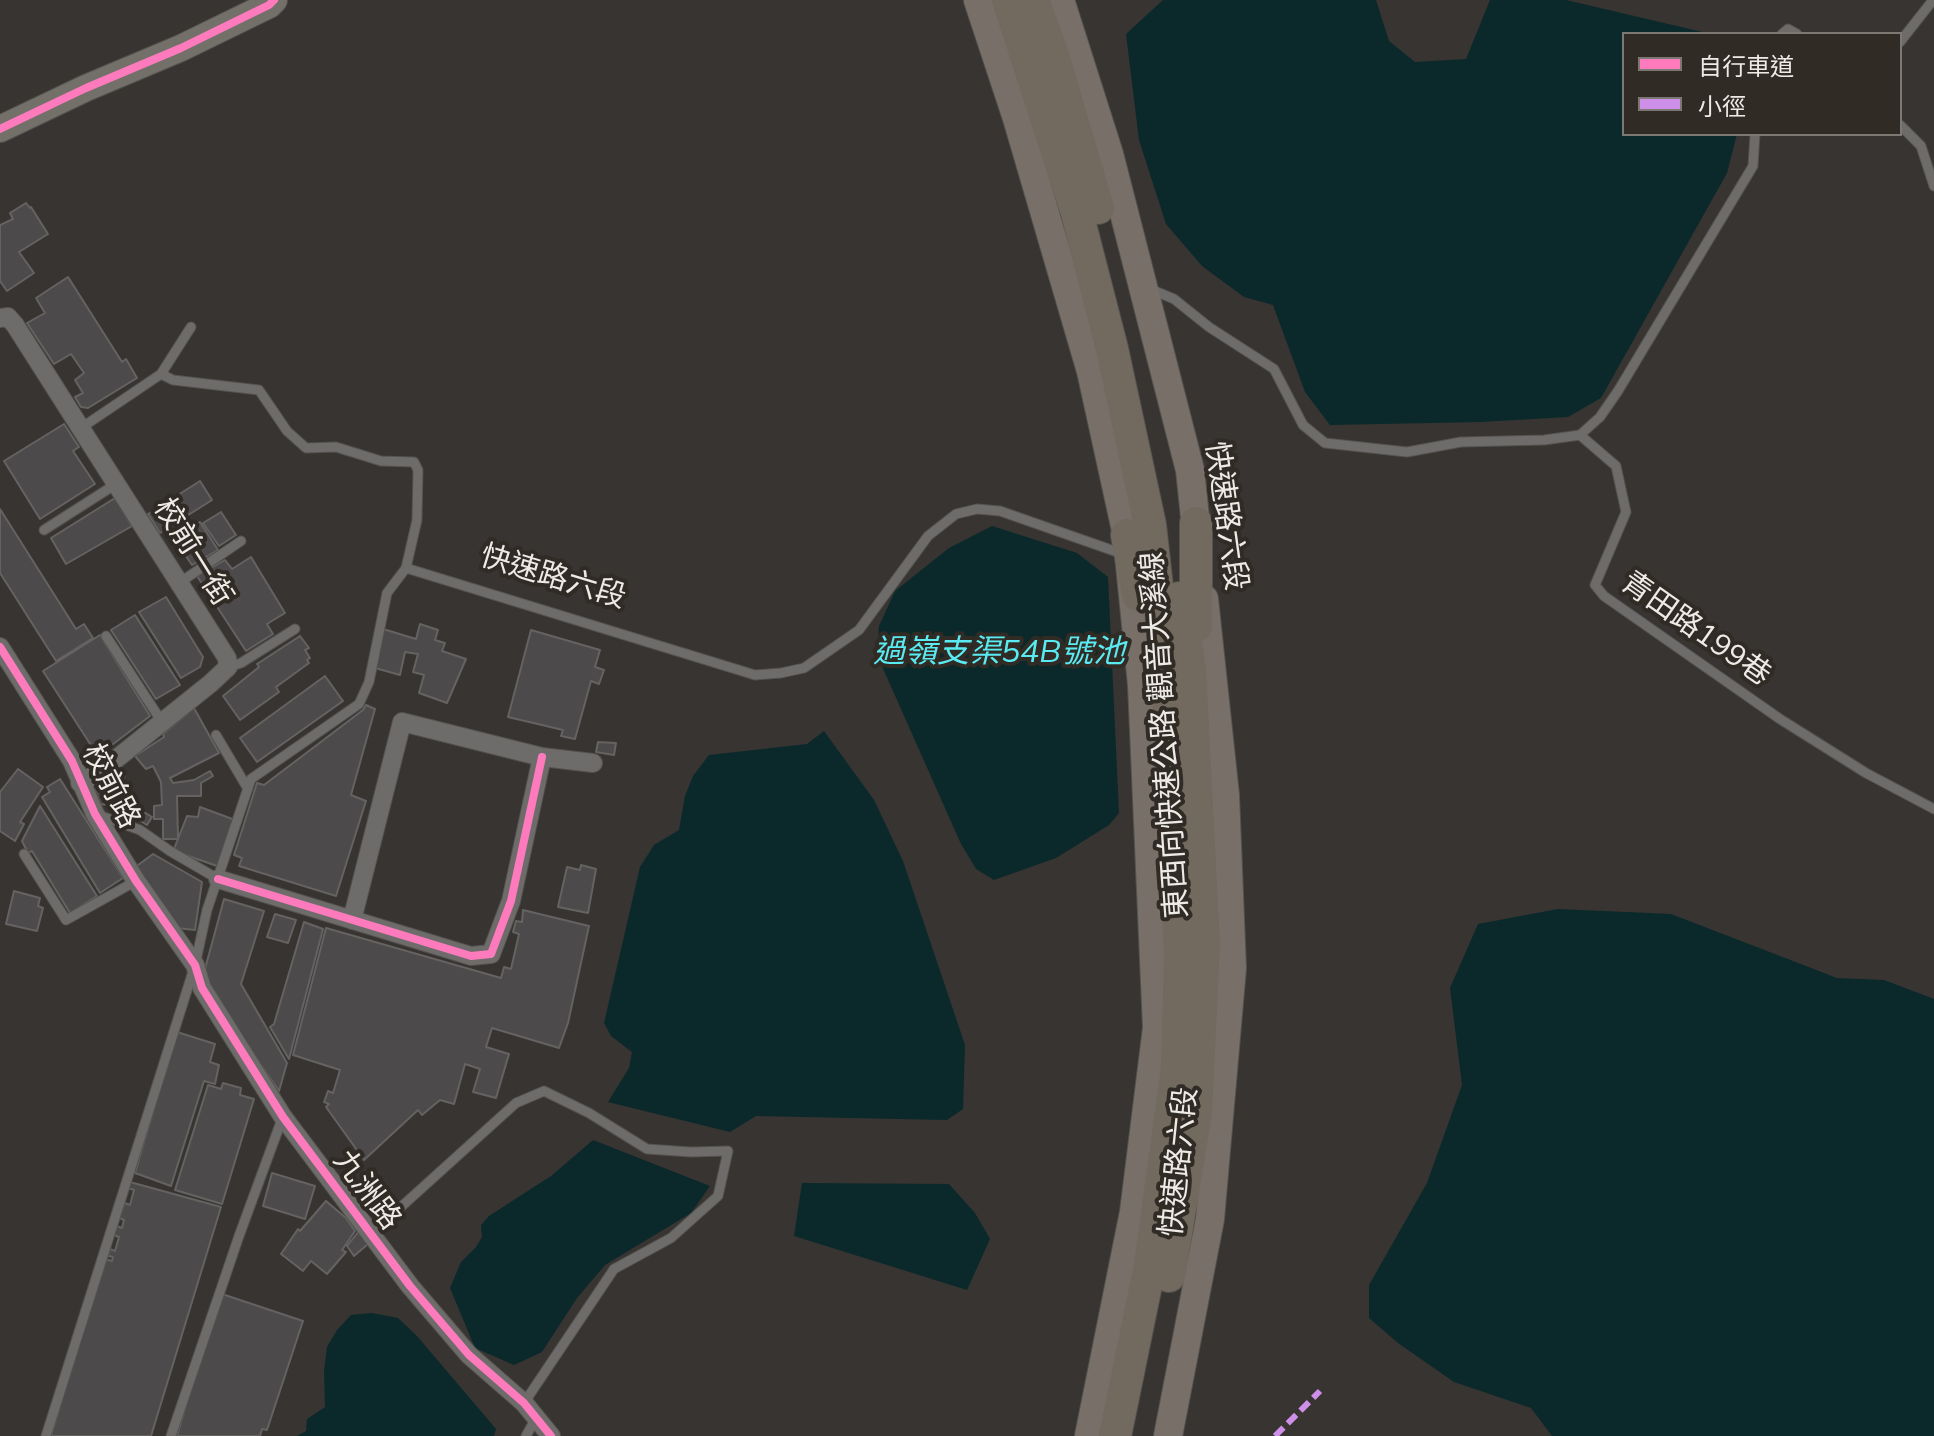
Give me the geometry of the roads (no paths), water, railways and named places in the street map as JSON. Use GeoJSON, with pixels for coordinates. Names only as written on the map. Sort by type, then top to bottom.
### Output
{"type":"FeatureCollection","features":[{"type":"Feature","properties":{"kind":"highway","name":"東西向快速公路 觀音大溪線"},"geometry":{"type":"LineString","coordinates":[[1008,0],[1077,213],[1112,349],[1150,525],[1167,676],[1204,944],[1196,1113],[1173,1259],[1136,1436]]}},
{"type":"Feature","properties":{"kind":"highway","name":"東西向快速公路 觀音大溪線"},"geometry":{"type":"LineString","coordinates":[[1033,0],[1053,55],[1100,215],[1160,474],[1190,670],[1177,1068],[1150,1265],[1115,1436]]}},
{"type":"Feature","properties":{"kind":"highway"},"geometry":{"type":"LineString","coordinates":[[1186,806],[1196,523]]}},
{"type":"Feature","properties":{"kind":"highway"},"geometry":{"type":"LineString","coordinates":[[1128,545],[1186,806]]}},
{"type":"Feature","properties":{"kind":"main road","name":"快速路六段"},"geometry":{"type":"LineString","coordinates":[[978,0],[1017,118],[1091,371],[1128,545],[1142,685],[1157,1028],[1134,1212],[1089,1436]]}},
{"type":"Feature","properties":{"kind":"main road","name":"快速路六段"},"geometry":{"type":"LineString","coordinates":[[1060,0],[1109,154],[1190,470],[1225,795],[1232,968],[1210,1219],[1168,1436]]}},
{"type":"Feature","properties":{"kind":"street"},"geometry":{"type":"LineString","coordinates":[[0,129],[181,48],[274,0]]}},
{"type":"Feature","properties":{"kind":"street","name":"校前一街"},"geometry":{"type":"LineString","coordinates":[[0,318],[8,317],[15,325],[227,658],[228,667]]}},
{"type":"Feature","properties":{"kind":"street","name":"校前路"},"geometry":{"type":"LineString","coordinates":[[0,647],[72,761],[95,814],[136,881],[181,945]]}},
{"type":"Feature","properties":{"kind":"street"},"geometry":{"type":"LineString","coordinates":[[80,783],[100,772],[228,667]]}},
{"type":"Feature","properties":{"kind":"street"},"geometry":{"type":"LineString","coordinates":[[352,920],[402,722],[542,757],[593,763]]}},
{"type":"Feature","properties":{"kind":"street"},"geometry":{"type":"LineString","coordinates":[[218,879],[471,956],[491,954],[511,901],[542,757]]}},
{"type":"Feature","properties":{"kind":"street","name":"九洲路"},"geometry":{"type":"LineString","coordinates":[[181,945],[195,965],[202,988],[283,1117],[370,1235],[469,1355],[524,1403],[551,1436]]}},
{"type":"Feature","properties":{"kind":"lane"},"geometry":{"type":"LineString","coordinates":[[1902,39],[1933,0]]}},
{"type":"Feature","properties":{"kind":"lane"},"geometry":{"type":"LineString","coordinates":[[1902,127],[1921,146],[1934,186]]}},
{"type":"Feature","properties":{"kind":"lane"},"geometry":{"type":"LineString","coordinates":[[1143,286],[1174,299],[1209,327],[1274,369],[1303,425],[1325,443],[1407,452],[1461,442],[1544,440],[1580,435],[1600,417],[1618,391],[1753,166],[1755,136]]}},
{"type":"Feature","properties":{"kind":"lane"},"geometry":{"type":"LineString","coordinates":[[81,428],[161,374],[191,327]]}},
{"type":"Feature","properties":{"kind":"lane"},"geometry":{"type":"LineString","coordinates":[[46,1436],[251,779],[359,704],[369,682],[387,593],[406,568],[417,520],[418,464],[381,461],[336,447],[306,448],[287,431],[259,390],[173,380],[161,374]]}},
{"type":"Feature","properties":{"kind":"lane","name":"青田路199巷"},"geometry":{"type":"LineString","coordinates":[[1580,435],[1616,466],[1626,512],[1595,585],[1604,596],[1780,719],[1866,773],[1934,809]]}},
{"type":"Feature","properties":{"kind":"lane"},"geometry":{"type":"LineString","coordinates":[[44,530],[116,484]]}},
{"type":"Feature","properties":{"kind":"lane","name":"快速路六段"},"geometry":{"type":"LineString","coordinates":[[406,568],[755,675],[804,668],[859,630],[928,536],[956,514],[977,509],[1000,511],[1128,545]]}},
{"type":"Feature","properties":{"kind":"lane"},"geometry":{"type":"LineString","coordinates":[[179,583],[241,541]]}},
{"type":"Feature","properties":{"kind":"lane"},"geometry":{"type":"LineString","coordinates":[[228,667],[241,663],[295,629]]}},
{"type":"Feature","properties":{"kind":"lane"},"geometry":{"type":"LineString","coordinates":[[106,636],[162,722]]}},
{"type":"Feature","properties":{"kind":"lane"},"geometry":{"type":"LineString","coordinates":[[216,735],[248,789]]}},
{"type":"Feature","properties":{"kind":"lane"},"geometry":{"type":"LineString","coordinates":[[95,814],[140,830],[218,879]]}},
{"type":"Feature","properties":{"kind":"lane"},"geometry":{"type":"LineString","coordinates":[[24,854],[66,920],[136,881]]}},
{"type":"Feature","properties":{"kind":"lane"},"geometry":{"type":"LineString","coordinates":[[370,1235],[516,1103],[544,1091],[589,1113],[647,1149],[728,1151],[718,1196],[671,1238],[614,1269],[524,1403]]}},
{"type":"Feature","properties":{"kind":"lane"},"geometry":{"type":"LineString","coordinates":[[171,1436],[283,1117]]}},
{"type":"Feature","properties":{"kind":"lane"},"geometry":{"type":"LineString","coordinates":[[526,1436],[536,1418]]}},
{"type":"Feature","properties":{"kind":"water"},"geometry":{"type":"Polygon","coordinates":[[[1163,0],[1376,0],[1389,41],[1415,62],[1466,59],[1490,0],[1566,0],[1702,32],[1622,32],[1622,136],[1736,136],[1727,173],[1601,398],[1568,417],[1330,425],[1305,392],[1273,305],[1244,297],[1202,266],[1166,224],[1139,140],[1126,34],[1163,0]]]}},
{"type":"Feature","properties":{"kind":"water","name":"過嶺支渠54B號池"},"geometry":{"type":"Polygon","coordinates":[[[992,526],[1077,553],[1108,577],[1119,813],[1109,825],[1056,858],[994,880],[976,869],[961,844],[877,655],[879,626],[895,591],[949,548],[992,526]]]}},
{"type":"Feature","properties":{"kind":"water"},"geometry":{"type":"Polygon","coordinates":[[[824,731],[874,800],[903,861],[965,1045],[963,1109],[947,1120],[756,1116],[730,1132],[608,1102],[629,1068],[632,1052],[611,1036],[604,1023],[640,867],[654,845],[679,830],[685,796],[693,776],[709,755],[807,744],[824,731]]]}},
{"type":"Feature","properties":{"kind":"water"},"geometry":{"type":"Polygon","coordinates":[[[1558,909],[1671,914],[1837,978],[1884,980],[1934,999],[1934,1436],[1552,1436],[1531,1408],[1454,1382],[1398,1343],[1369,1318],[1369,1285],[1427,1183],[1462,1085],[1450,988],[1478,924],[1558,909]]]}},
{"type":"Feature","properties":{"kind":"water"},"geometry":{"type":"Polygon","coordinates":[[[593,1140],[710,1186],[691,1213],[605,1265],[577,1298],[542,1352],[514,1365],[475,1348],[450,1288],[461,1262],[482,1237],[481,1225],[489,1216],[551,1176],[593,1140]]]}},
{"type":"Feature","properties":{"kind":"water"},"geometry":{"type":"Polygon","coordinates":[[[802,1183],[949,1184],[975,1213],[990,1239],[967,1290],[794,1236],[802,1183]]]}},
{"type":"Feature","properties":{"kind":"water"},"geometry":{"type":"Polygon","coordinates":[[[372,1313],[398,1318],[417,1336],[496,1429],[494,1436],[297,1436],[306,1431],[307,1419],[325,1407],[327,1347],[337,1330],[351,1315],[372,1313]]]}}]}
